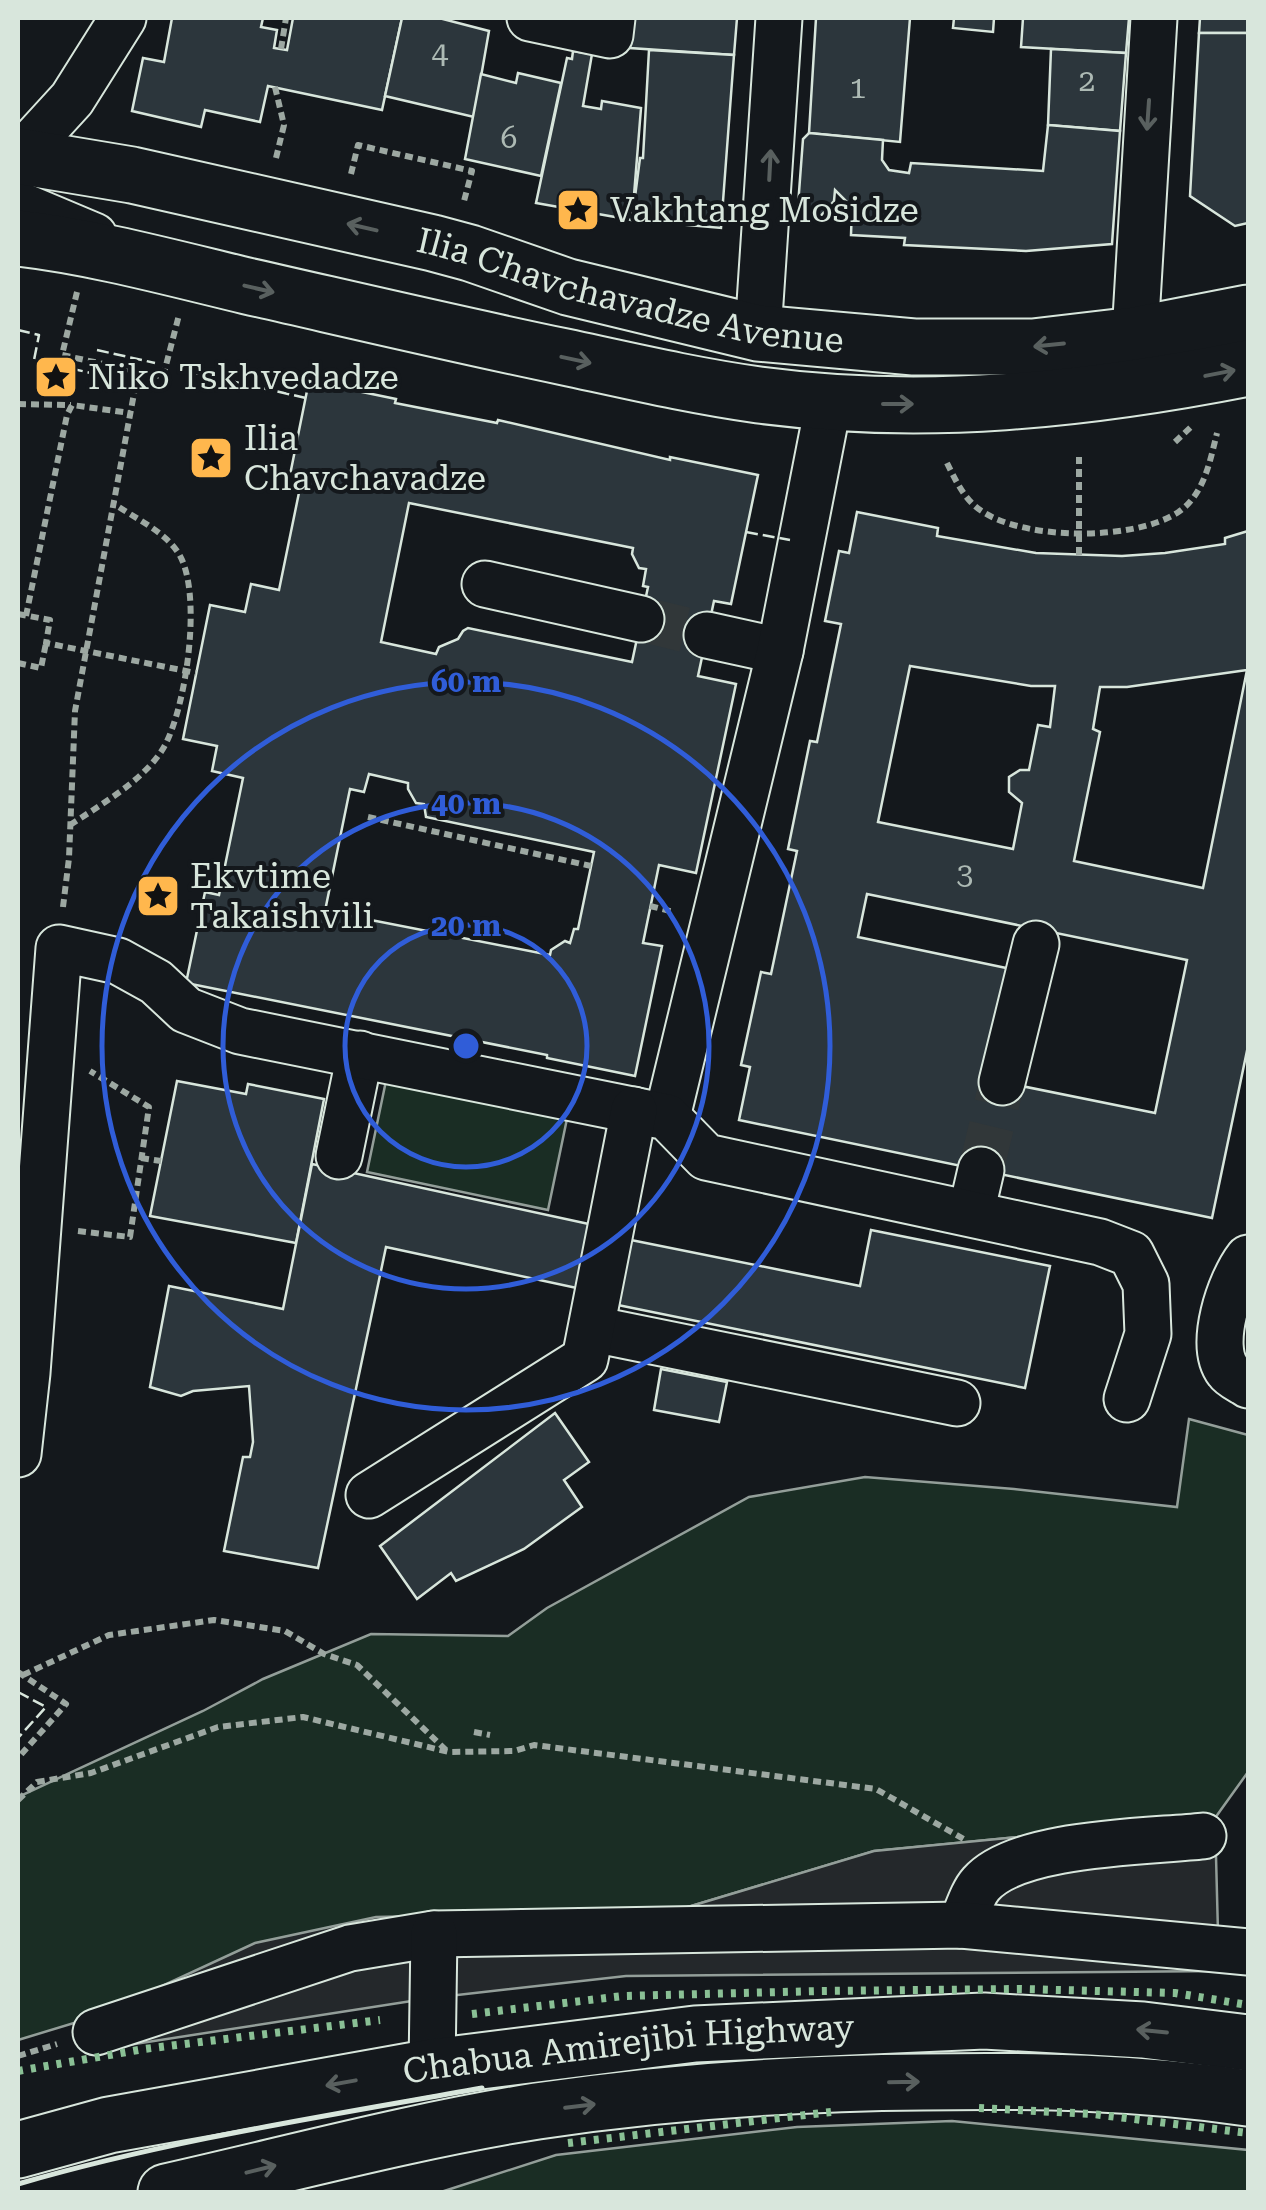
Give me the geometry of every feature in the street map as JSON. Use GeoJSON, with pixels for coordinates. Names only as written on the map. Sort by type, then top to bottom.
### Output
{"type":"FeatureCollection","features":[{"type":"Feature","properties":{"kind":"main road","name":"Ilia Chavchavadze Avenue"},"geometry":{"type":"LineString","coordinates":[[18,158],[132,175],[433,243],[568,287],[758,332],[914,347],[1033,346],[1135,335],[1248,312]]}},
{"type":"Feature","properties":{"kind":"main road","name":"Ilia Chavchavadze Avenue"},"geometry":{"type":"LineString","coordinates":[[18,238],[172,290],[472,338],[690,384],[829,401],[1020,402],[1136,390],[1248,368]]}},
{"type":"Feature","properties":{"kind":"main road","name":"Chabua Amirejibi Highway"},"geometry":{"type":"LineString","coordinates":[[18,2150],[108,2125],[432,2067],[695,2034],[984,2020],[1143,2030],[1248,2043]]}},
{"type":"Feature","properties":{"kind":"main road","name":"Chabua Amirejibi Highway"},"geometry":{"type":"LineString","coordinates":[[166,2192],[325,2153],[536,2112],[724,2088],[1012,2080],[1127,2084],[1248,2098]]}},
{"type":"Feature","properties":{"kind":"street"},"geometry":{"type":"LineString","coordinates":[[18,158],[72,99],[123,18]]}},
{"type":"Feature","properties":{"kind":"street"},"geometry":{"type":"LineString","coordinates":[[530,18],[610,34],[612,18]]}},
{"type":"Feature","properties":{"kind":"street"},"geometry":{"type":"LineString","coordinates":[[758,332],[778,18]]}},
{"type":"Feature","properties":{"kind":"street"},"geometry":{"type":"LineString","coordinates":[[1135,335],[1154,18]]}},
{"type":"Feature","properties":{"kind":"street","name":"Ilia Chavchavadze Avenue"},"geometry":{"type":"LineString","coordinates":[[18,158],[172,290]]}},
{"type":"Feature","properties":{"kind":"street"},"geometry":{"type":"LineString","coordinates":[[369,1495],[585,1359],[780,651],[829,401]]}},
{"type":"Feature","properties":{"kind":"street"},"geometry":{"type":"LineString","coordinates":[[485,584],[641,620]]}},
{"type":"Feature","properties":{"kind":"street"},"geometry":{"type":"LineString","coordinates":[[707,635],[780,651]]}},
{"type":"Feature","properties":{"kind":"street"},"geometry":{"type":"LineString","coordinates":[[1002,1082],[1036,944]]}},
{"type":"Feature","properties":{"kind":"street"},"geometry":{"type":"LineString","coordinates":[[18,1454],[58,948],[118,960],[156,982],[186,1010],[240,1031],[651,1113],[706,1156],[976,1192],[1131,1254],[1146,1284],[1148,1334],[1127,1399]]}},
{"type":"Feature","properties":{"kind":"street"},"geometry":{"type":"LineString","coordinates":[[339,1156],[360,1054]]}},
{"type":"Feature","properties":{"kind":"street"},"geometry":{"type":"LineString","coordinates":[[1248,1258],[1240,1268],[1218,1343],[1228,1372],[1248,1385]]}},
{"type":"Feature","properties":{"kind":"street"},"geometry":{"type":"LineString","coordinates":[[593,1329],[957,1403]]}},
{"type":"Feature","properties":{"kind":"street"},"geometry":{"type":"LineString","coordinates":[[961,1925],[979,1885],[1006,1864],[1054,1852],[1203,1836]]}},
{"type":"Feature","properties":{"kind":"street"},"geometry":{"type":"LineString","coordinates":[[96,2032],[350,1948],[434,1934],[961,1925],[1248,1952]]}},
{"type":"Feature","properties":{"kind":"street"},"geometry":{"type":"LineString","coordinates":[[432,2067],[434,1934]]}},
{"type":"Feature","properties":{"kind":"path"},"geometry":{"type":"LineString","coordinates":[[281,48],[286,18]]}},
{"type":"Feature","properties":{"kind":"path"},"geometry":{"type":"LineString","coordinates":[[275,87],[284,124],[276,158]]}},
{"type":"Feature","properties":{"kind":"path"},"geometry":{"type":"LineString","coordinates":[[351,174],[358,145],[472,171],[464,201]]}},
{"type":"Feature","properties":{"kind":"path"},"geometry":{"type":"LineString","coordinates":[[78,288],[62,355],[163,377],[172,290]]}},
{"type":"Feature","properties":{"kind":"path"},"geometry":{"type":"LineString","coordinates":[[58,948],[70,858],[75,711],[138,372]]}},
{"type":"Feature","properties":{"kind":"path"},"geometry":{"type":"LineString","coordinates":[[18,404],[72,405],[130,413]]}},
{"type":"Feature","properties":{"kind":"path"},"geometry":{"type":"LineString","coordinates":[[18,665],[41,668],[50,620],[22,615],[72,405]]}},
{"type":"Feature","properties":{"kind":"path"},"geometry":{"type":"LineString","coordinates":[[947,463],[959,488],[981,511],[1018,528],[1078,532],[1136,529],[1179,512],[1204,481],[1217,433]]}},
{"type":"Feature","properties":{"kind":"path"},"geometry":{"type":"LineString","coordinates":[[1079,554],[1080,458]]}},
{"type":"Feature","properties":{"kind":"path"},"geometry":{"type":"LineString","coordinates":[[69,826],[124,790],[163,748],[177,709],[191,634],[192,591],[180,555],[165,538],[112,503]]}},
{"type":"Feature","properties":{"kind":"path"},"geometry":{"type":"LineString","coordinates":[[46,643],[196,673]]}},
{"type":"Feature","properties":{"kind":"path"},"geometry":{"type":"LineString","coordinates":[[368,817],[591,866]]}},
{"type":"Feature","properties":{"kind":"path"},"geometry":{"type":"LineString","coordinates":[[37,1227],[130,1237],[149,1108],[50,1046]]}},
{"type":"Feature","properties":{"kind":"path"},"geometry":{"type":"LineString","coordinates":[[141,1158],[161,1161]]}},
{"type":"Feature","properties":{"kind":"path"},"geometry":{"type":"LineString","coordinates":[[20,1674],[109,1635],[214,1620],[286,1631],[324,1654],[357,1665],[449,1752]]}},
{"type":"Feature","properties":{"kind":"path"},"geometry":{"type":"LineString","coordinates":[[18,1758],[66,1704],[20,1674]]}},
{"type":"Feature","properties":{"kind":"path"},"geometry":{"type":"LineString","coordinates":[[18,1800],[37,1782],[91,1773],[218,1727],[302,1717],[449,1752],[514,1751],[534,1744],[876,1789],[1006,1864]]}},
{"type":"Feature","properties":{"kind":"path"},"geometry":{"type":"LineString","coordinates":[[474,1732],[490,1735]]}},
{"type":"Feature","properties":{"kind":"green space"},"geometry":{"type":"Polygon","coordinates":[[[387,1076],[568,1114],[548,1210],[367,1172],[387,1076]]]}},
{"type":"Feature","properties":{"kind":"green space"},"geometry":{"type":"Polygon","coordinates":[[[1189,1419],[1248,1435],[1248,1772],[1215,1818],[874,1851],[678,1910],[97,2016],[18,2040],[18,1797],[263,1679],[371,1634],[508,1636],[547,1608],[749,1497],[865,1477],[1177,1507],[1189,1419]]]}},
{"type":"Feature","properties":{"kind":"green space"},"geometry":{"type":"Polygon","coordinates":[[[952,2121],[1248,2150],[1248,2192],[441,2192],[556,2155],[797,2127],[952,2121]]]}},
{"type":"Feature","properties":{"kind":"shaded area"},"geometry":{"type":"Polygon","coordinates":[[[1215,1818],[1219,1971],[626,1976],[431,1998],[96,2050],[97,2016],[255,1943],[376,1917],[678,1910],[874,1851],[1215,1818]]]}},
{"type":"Feature","properties":{"kind":"building"},"geometry":{"type":"Polygon","coordinates":[[[172,18],[263,18],[261,27],[277,30],[274,48],[287,50],[293,18],[402,18],[382,110],[268,86],[260,122],[205,110],[201,127],[132,111],[143,58],[164,62],[172,18]]]}},
{"type":"Feature","properties":{"kind":"building"},"geometry":{"type":"Polygon","coordinates":[[[402,18],[439,18],[489,31],[474,117],[385,96],[402,18]]]}},
{"type":"Feature","properties":{"kind":"building"},"geometry":{"type":"Polygon","coordinates":[[[633,18],[737,18],[734,55],[630,48],[633,18]]]}},
{"type":"Feature","properties":{"kind":"building"},"geometry":{"type":"Polygon","coordinates":[[[816,18],[910,18],[900,142],[809,133],[816,18]]]}},
{"type":"Feature","properties":{"kind":"building"},"geometry":{"type":"Polygon","coordinates":[[[954,18],[994,18],[993,32],[953,28],[954,18]]]}},
{"type":"Feature","properties":{"kind":"building"},"geometry":{"type":"Polygon","coordinates":[[[1023,18],[1129,18],[1126,53],[1021,47],[1023,18]]]}},
{"type":"Feature","properties":{"kind":"building"},"geometry":{"type":"Polygon","coordinates":[[[1200,18],[1248,18],[1248,33],[1199,33],[1200,18]]]}},
{"type":"Feature","properties":{"kind":"building"},"geometry":{"type":"Polygon","coordinates":[[[1199,33],[1248,33],[1248,223],[1235,226],[1190,196],[1199,33]]]}},
{"type":"Feature","properties":{"kind":"building"},"geometry":{"type":"Polygon","coordinates":[[[1051,49],[1126,53],[1120,131],[1048,125],[1051,49]]]}},
{"type":"Feature","properties":{"kind":"building"},"geometry":{"type":"Polygon","coordinates":[[[649,50],[734,55],[721,228],[632,220],[643,158],[649,50]]]}},
{"type":"Feature","properties":{"kind":"building"},"geometry":{"type":"Polygon","coordinates":[[[573,51],[592,54],[583,106],[601,109],[602,101],[641,108],[632,220],[536,203],[567,58],[572,59],[573,51]]]}},
{"type":"Feature","properties":{"kind":"building"},"geometry":{"type":"Polygon","coordinates":[[[518,73],[561,83],[541,176],[465,159],[481,74],[516,83],[518,73]]]}},
{"type":"Feature","properties":{"kind":"building"},"geometry":{"type":"Polygon","coordinates":[[[1048,125],[1120,131],[1112,244],[1026,251],[904,245],[905,238],[851,235],[852,207],[835,190],[834,201],[817,220],[797,219],[803,139],[809,133],[883,140],[882,160],[889,170],[909,173],[911,163],[1043,171],[1048,125]]]}},
{"type":"Feature","properties":{"kind":"building"},"geometry":{"type":"Polygon","coordinates":[[[309,381],[396,399],[395,403],[497,423],[498,420],[670,460],[758,475],[731,604],[714,601],[698,676],[736,684],[696,873],[659,865],[643,943],[662,946],[635,1076],[186,983],[205,892],[219,895],[243,778],[212,771],[217,746],[183,739],[210,605],[245,612],[251,584],[279,590],[302,478],[290,475],[309,381]],[[409,503],[381,642],[436,654],[439,647],[458,639],[468,628],[632,662],[648,587],[643,586],[646,569],[639,568],[633,548],[409,503]],[[369,774],[364,792],[350,789],[325,911],[550,955],[565,941],[570,943],[574,929],[578,929],[594,852],[426,817],[424,804],[416,803],[408,783],[369,774]]]}},
{"type":"Feature","properties":{"kind":"building"},"geometry":{"type":"Polygon","coordinates":[[[857,512],[938,528],[937,536],[1036,553],[1165,553],[1225,544],[1225,538],[1248,531],[1248,1046],[1212,1218],[739,1120],[750,1067],[741,1065],[761,972],[771,974],[797,851],[788,849],[810,741],[817,742],[841,624],[825,621],[839,551],[849,553],[857,512]],[[910,666],[878,822],[1013,849],[1022,803],[1009,792],[1009,777],[1029,770],[1038,725],[1050,727],[1055,686],[1031,686],[910,666]],[[1247,670],[1127,687],[1100,687],[1093,729],[1100,732],[1074,861],[1203,888],[1247,670]],[[867,894],[858,937],[1011,969],[987,1079],[1155,1113],[1187,960],[867,894]]]}},
{"type":"Feature","properties":{"kind":"building"},"geometry":{"type":"Polygon","coordinates":[[[177,1081],[246,1094],[248,1084],[324,1099],[296,1243],[150,1216],[177,1081]]]}},
{"type":"Feature","properties":{"kind":"building"},"geometry":{"type":"Polygon","coordinates":[[[312,1164],[598,1226],[586,1290],[386,1247],[318,1568],[224,1551],[243,1457],[250,1457],[253,1442],[249,1386],[193,1391],[181,1396],[150,1387],[169,1286],[283,1309],[312,1164]]]}},
{"type":"Feature","properties":{"kind":"building"},"geometry":{"type":"Polygon","coordinates":[[[871,1230],[1050,1266],[1025,1388],[608,1303],[621,1238],[860,1286],[871,1230]]]}},
{"type":"Feature","properties":{"kind":"building"},"geometry":{"type":"Polygon","coordinates":[[[661,1369],[727,1382],[719,1422],[654,1410],[661,1369]]]}},
{"type":"Feature","properties":{"kind":"building"},"geometry":{"type":"Polygon","coordinates":[[[555,1413],[589,1462],[564,1480],[582,1507],[524,1549],[456,1581],[451,1573],[417,1599],[380,1546],[555,1413]]]}},
{"type":"Feature","properties":{"kind":"tunnel"},"geometry":{"type":"LineString","coordinates":[[641,619],[707,635]]}},
{"type":"Feature","properties":{"kind":"tunnel"},"geometry":{"type":"LineString","coordinates":[[981,1170],[1002,1082]]}},
{"type":"Feature","properties":{"kind":"hedge"},"geometry":{"type":"LineString","coordinates":[[472,2014],[623,1996],[821,1991],[1021,1989],[1175,1993],[1248,2005]]}},
{"type":"Feature","properties":{"kind":"hedge"},"geometry":{"type":"LineString","coordinates":[[18,2071],[144,2049],[380,2020]]}},
{"type":"Feature","properties":{"kind":"hedge"},"geometry":{"type":"LineString","coordinates":[[979,2108],[1093,2114],[1248,2133]]}},
{"type":"Feature","properties":{"kind":"hedge"},"geometry":{"type":"LineString","coordinates":[[568,2143],[831,2112]]}},
{"type":"Feature","properties":{"kind":"fence"},"geometry":{"type":"LineString","coordinates":[[18,330],[39,335],[34,360],[91,373]]}},
{"type":"Feature","properties":{"kind":"fence"},"geometry":{"type":"LineString","coordinates":[[97,350],[155,363]]}},
{"type":"Feature","properties":{"kind":"fence"},"geometry":{"type":"LineString","coordinates":[[178,369],[306,398]]}},
{"type":"Feature","properties":{"kind":"fence"},"geometry":{"type":"LineString","coordinates":[[746,532],[790,540]]}},
{"type":"Feature","properties":{"kind":"fence"},"geometry":{"type":"LineString","coordinates":[[18,1692],[46,1707],[18,1738]]}},
{"type":"Feature","properties":{"kind":"wall"},"geometry":{"type":"LineString","coordinates":[[18,2184],[190,2142],[482,2088]]}},
{"type":"Feature","properties":{"kind":"place","name":"Vakhtang Mosidze"},"geometry":{"type":"Point","coordinates":[578,210]}},
{"type":"Feature","properties":{"kind":"place","name":"Niko Tskhvedadze"},"geometry":{"type":"Point","coordinates":[56,377]}},
{"type":"Feature","properties":{"kind":"place","name":"Ilia Chavchavadze"},"geometry":{"type":"Point","coordinates":[211,458]}},
{"type":"Feature","properties":{"kind":"place","name":"Ekvtime Takaishvili"},"geometry":{"type":"Point","coordinates":[158,896]}}]}
